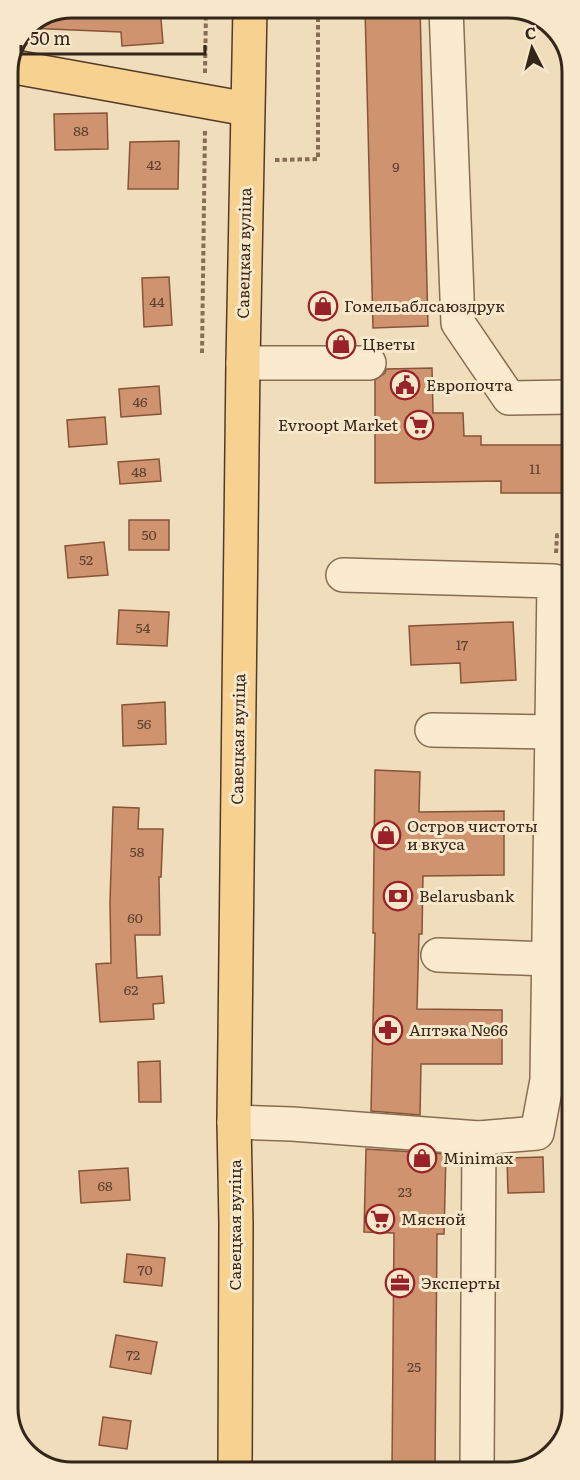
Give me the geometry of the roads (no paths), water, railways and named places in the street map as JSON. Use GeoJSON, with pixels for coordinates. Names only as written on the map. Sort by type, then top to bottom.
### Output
{"type":"FeatureCollection","features":[{"type":"Feature","properties":{"kind":"main road","name":"Савецкая вуліца"},"geometry":{"type":"LineString","coordinates":[[234,1462],[236,1224],[234,1122],[250,18]]}},
{"type":"Feature","properties":{"kind":"main road"},"geometry":{"type":"LineString","coordinates":[[18,68],[247,109]]}},
{"type":"Feature","properties":{"kind":"lane"},"geometry":{"type":"LineString","coordinates":[[446,18],[458,323],[509,398],[562,398]]}},
{"type":"Feature","properties":{"kind":"lane"},"geometry":{"type":"LineString","coordinates":[[243,363],[369,363]]}},
{"type":"Feature","properties":{"kind":"lane"},"geometry":{"type":"LineString","coordinates":[[234,1122],[479,1138],[537,1133],[547,1080],[554,581],[343,575]]}},
{"type":"Feature","properties":{"kind":"lane"},"geometry":{"type":"LineString","coordinates":[[432,729],[552,732]]}},
{"type":"Feature","properties":{"kind":"lane"},"geometry":{"type":"LineString","coordinates":[[438,955],[548,959]]}},
{"type":"Feature","properties":{"kind":"lane"},"geometry":{"type":"LineString","coordinates":[[477,1462],[479,1138]]}},
{"type":"Feature","properties":{"kind":"place","name":"Гомельаблсаюздрук"},"geometry":{"type":"Point","coordinates":[323,306]}},
{"type":"Feature","properties":{"kind":"place","name":"Цветы"},"geometry":{"type":"Point","coordinates":[341,344]}},
{"type":"Feature","properties":{"kind":"place","name":"Европочта"},"geometry":{"type":"Point","coordinates":[405,385]}},
{"type":"Feature","properties":{"kind":"place","name":"Evroopt Market"},"geometry":{"type":"Point","coordinates":[419,425]}},
{"type":"Feature","properties":{"kind":"place","name":"Остров чистоты и вкуса"},"geometry":{"type":"Point","coordinates":[386,835]}},
{"type":"Feature","properties":{"kind":"place","name":"Belarusbank"},"geometry":{"type":"Point","coordinates":[398,896]}},
{"type":"Feature","properties":{"kind":"place","name":"Аптэка №66"},"geometry":{"type":"Point","coordinates":[388,1030]}},
{"type":"Feature","properties":{"kind":"place","name":"Minimax"},"geometry":{"type":"Point","coordinates":[422,1158]}},
{"type":"Feature","properties":{"kind":"place","name":"Мясной"},"geometry":{"type":"Point","coordinates":[380,1219]}},
{"type":"Feature","properties":{"kind":"place","name":"Эксперты"},"geometry":{"type":"Point","coordinates":[400,1283]}}]}
